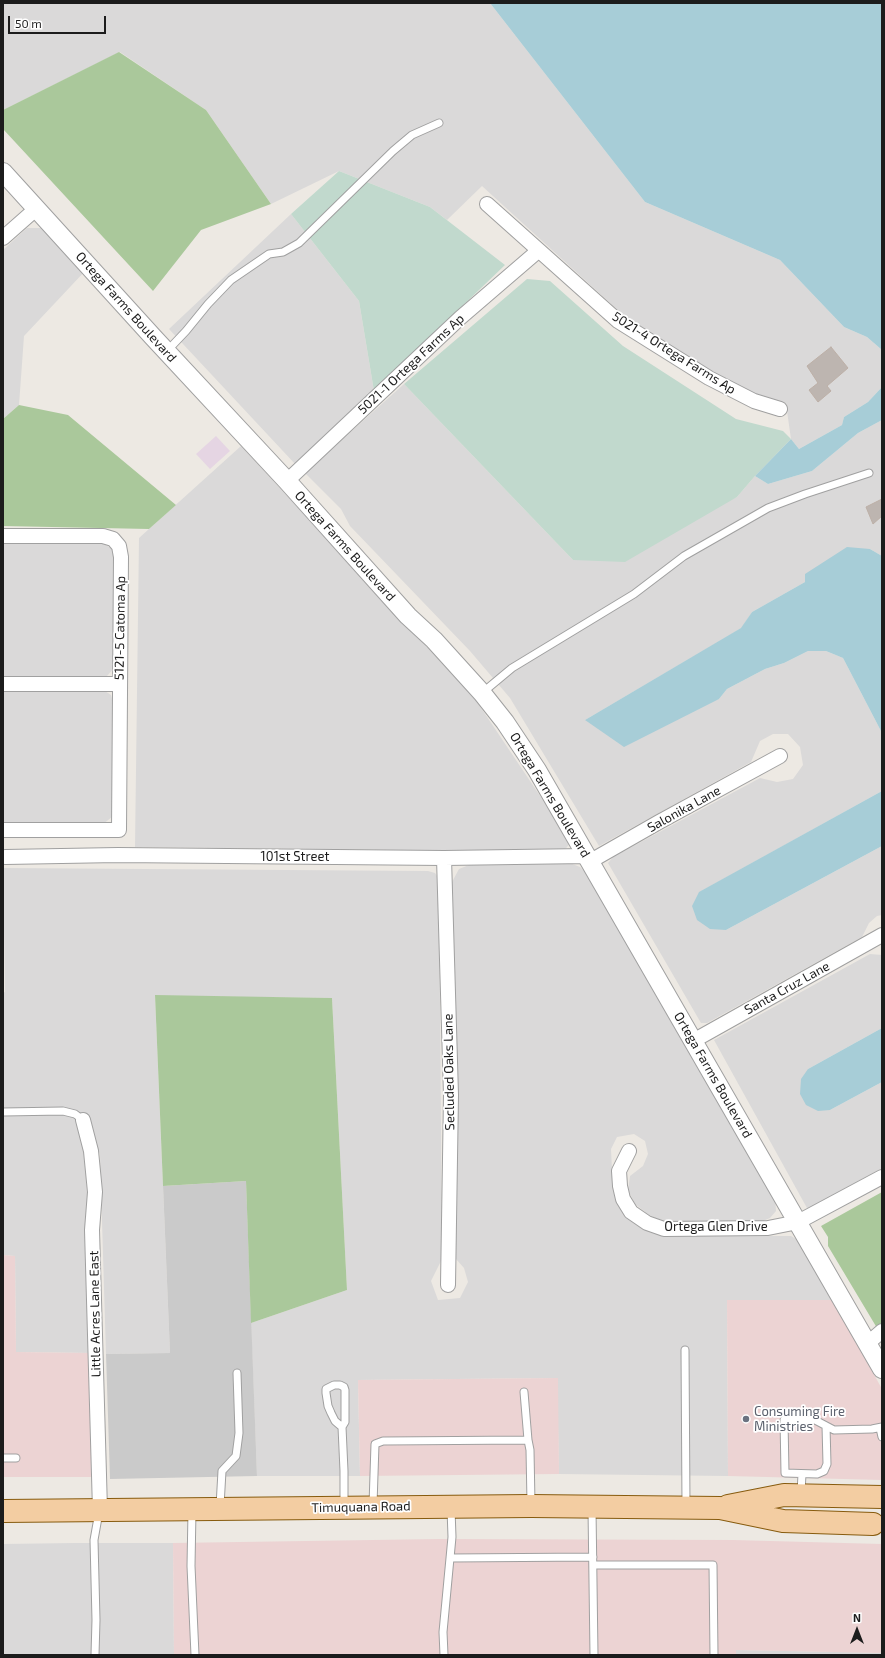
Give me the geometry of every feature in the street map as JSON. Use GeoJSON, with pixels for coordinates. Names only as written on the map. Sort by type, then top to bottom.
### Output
{"type":"FeatureCollection","features":[{"type":"Feature","properties":{"kind":"main road","name":"Timuquana Road"},"geometry":{"type":"LineString","coordinates":[[720,1508],[784,1495],[882,1497]]}},
{"type":"Feature","properties":{"kind":"main road","name":"Timuquana Road"},"geometry":{"type":"LineString","coordinates":[[3,1511],[592,1506],[720,1508],[783,1520],[873,1524]]}},
{"type":"Feature","properties":{"kind":"street","name":"Ortega Farms Boulevard"},"geometry":{"type":"LineString","coordinates":[[3,172],[287,481],[408,616],[434,640],[482,693],[505,722],[537,770],[881,1364]]}},
{"type":"Feature","properties":{"kind":"street","name":"5021-4 Ortega Farms Ap"},"geometry":{"type":"LineString","coordinates":[[487,204],[618,321],[709,378],[754,401],[780,409]]}},
{"type":"Feature","properties":{"kind":"street"},"geometry":{"type":"LineString","coordinates":[[3,238],[37,208]]}},
{"type":"Feature","properties":{"kind":"street","name":"5021-1 Ortega Farms Ap"},"geometry":{"type":"LineString","coordinates":[[287,481],[460,318],[538,251]]}},
{"type":"Feature","properties":{"kind":"street","name":"5121-5 Catoma Ap"},"geometry":{"type":"LineString","coordinates":[[3,536],[103,536],[113,539],[119,546],[121,557],[119,830],[3,830]]}},
{"type":"Feature","properties":{"kind":"street"},"geometry":{"type":"LineString","coordinates":[[3,684],[120,684]]}},
{"type":"Feature","properties":{"kind":"street","name":"Salonika Lane"},"geometry":{"type":"LineString","coordinates":[[588,859],[780,756]]}},
{"type":"Feature","properties":{"kind":"street","name":"101st Street"},"geometry":{"type":"LineString","coordinates":[[5,857],[126,856],[588,859]]}},
{"type":"Feature","properties":{"kind":"street","name":"Secluded Oaks Lane"},"geometry":{"type":"LineString","coordinates":[[444,858],[451,1095],[448,1286]]}},
{"type":"Feature","properties":{"kind":"street","name":"Santa Cruz Lane"},"geometry":{"type":"LineString","coordinates":[[693,1041],[882,935]]}},
{"type":"Feature","properties":{"kind":"street","name":"Little Acres Lane East"},"geometry":{"type":"LineString","coordinates":[[83,1120],[92,1151],[95,1192],[92,1230],[100,1510]]}},
{"type":"Feature","properties":{"kind":"street","name":"Ortega Glen Drive"},"geometry":{"type":"LineString","coordinates":[[629,1151],[619,1171],[622,1199],[631,1212],[647,1223],[664,1229],[768,1228],[798,1222],[882,1177]]}},
{"type":"Feature","properties":{"kind":"street"},"geometry":{"type":"LineString","coordinates":[[868,1343],[882,1330]]}},
{"type":"Feature","properties":{"kind":"lane"},"geometry":{"type":"LineString","coordinates":[[167,352],[208,304],[231,280],[269,254],[283,252],[300,243],[412,135],[439,123]]}},
{"type":"Feature","properties":{"kind":"lane"},"geometry":{"type":"LineString","coordinates":[[482,693],[512,668],[634,594],[684,556],[748,519],[768,508],[869,473]]}},
{"type":"Feature","properties":{"kind":"lane"},"geometry":{"type":"LineString","coordinates":[[3,1112],[63,1111],[75,1114],[83,1120]]}},
{"type":"Feature","properties":{"kind":"lane"},"geometry":{"type":"LineString","coordinates":[[685,1350],[686,1508]]}},
{"type":"Feature","properties":{"kind":"lane"},"geometry":{"type":"LineString","coordinates":[[220,1509],[222,1471],[236,1456],[239,1433],[237,1373]]}},
{"type":"Feature","properties":{"kind":"lane"},"geometry":{"type":"LineString","coordinates":[[342,1427],[335,1421],[328,1406],[326,1389],[334,1384],[344,1387],[345,1390],[345,1422],[342,1427],[344,1508]]}},
{"type":"Feature","properties":{"kind":"lane"},"geometry":{"type":"LineString","coordinates":[[524,1392],[530,1450],[531,1506]]}},
{"type":"Feature","properties":{"kind":"lane"},"geometry":{"type":"LineString","coordinates":[[826,1426],[828,1464],[824,1471],[817,1474],[785,1473],[784,1420],[815,1420],[834,1430],[872,1430],[881,1428],[882,1437]]}},
{"type":"Feature","properties":{"kind":"lane"},"geometry":{"type":"LineString","coordinates":[[372,1507],[375,1444],[383,1441],[528,1440]]}},
{"type":"Feature","properties":{"kind":"lane"},"geometry":{"type":"LineString","coordinates":[[3,1458],[16,1458]]}},
{"type":"Feature","properties":{"kind":"lane"},"geometry":{"type":"LineString","coordinates":[[801,1495],[802,1474]]}},
{"type":"Feature","properties":{"kind":"lane"},"geometry":{"type":"LineString","coordinates":[[592,1506],[594,1655]]}},
{"type":"Feature","properties":{"kind":"lane"},"geometry":{"type":"LineString","coordinates":[[444,1655],[443,1632],[452,1537],[451,1507]]}},
{"type":"Feature","properties":{"kind":"lane"},"geometry":{"type":"LineString","coordinates":[[192,1509],[191,1566],[196,1655]]}},
{"type":"Feature","properties":{"kind":"lane"},"geometry":{"type":"LineString","coordinates":[[95,1655],[96,1620],[94,1540],[100,1510]]}},
{"type":"Feature","properties":{"kind":"lane"},"geometry":{"type":"LineString","coordinates":[[450,1558],[593,1558]]}},
{"type":"Feature","properties":{"kind":"lane"},"geometry":{"type":"LineString","coordinates":[[593,1566],[713,1565],[714,1655]]}},
{"type":"Feature","properties":{"kind":"shaded area"},"geometry":{"type":"Polygon","coordinates":[[[3,3],[490,3],[645,202],[780,260],[844,327],[867,337],[882,350],[882,387],[868,402],[844,417],[842,425],[799,449],[791,439],[786,404],[756,396],[710,375],[621,313],[482,186],[447,220],[430,207],[339,171],[271,204],[206,110],[120,52],[3,110],[3,3]]]}},
{"type":"Feature","properties":{"kind":"shaded area"},"geometry":{"type":"Polygon","coordinates":[[[291,214],[359,301],[374,391],[296,465],[169,329],[291,214]]]}},
{"type":"Feature","properties":{"kind":"shaded area"},"geometry":{"type":"Polygon","coordinates":[[[27,228],[43,228],[86,270],[24,336],[19,405],[3,419],[3,250],[27,228]]]}},
{"type":"Feature","properties":{"kind":"shaded area"},"geometry":{"type":"Polygon","coordinates":[[[404,384],[573,560],[737,497],[755,476],[768,484],[812,471],[858,433],[882,420],[882,556],[870,549],[805,582],[752,612],[742,628],[585,720],[719,699],[727,689],[765,669],[784,663],[808,651],[826,651],[843,658],[882,733],[882,791],[700,892],[726,930],[882,846],[882,915],[877,916],[869,923],[862,937],[707,1023],[701,1023],[608,863],[613,857],[760,778],[777,782],[793,779],[803,765],[800,747],[788,734],[773,734],[760,741],[751,762],[599,846],[510,698],[470,651],[350,526],[341,509],[305,473],[404,384]]]}},
{"type":"Feature","properties":{"kind":"shaded area"},"geometry":{"type":"Polygon","coordinates":[[[216,436],[230,451],[210,469],[196,454],[216,436]]]}},
{"type":"Feature","properties":{"kind":"shaded area"},"geometry":{"type":"Polygon","coordinates":[[[241,446],[475,699],[571,842],[563,852],[135,847],[139,538],[241,446]]]}},
{"type":"Feature","properties":{"kind":"shaded area"},"geometry":{"type":"Polygon","coordinates":[[[3,544],[104,544],[115,550],[114,668],[107,676],[3,676],[3,544]]]}},
{"type":"Feature","properties":{"kind":"shaded area"},"geometry":{"type":"Polygon","coordinates":[[[3,690],[105,691],[111,695],[113,702],[112,817],[103,824],[3,824],[3,690]]]}},
{"type":"Feature","properties":{"kind":"shaded area"},"geometry":{"type":"Polygon","coordinates":[[[474,863],[570,863],[580,867],[589,875],[775,1196],[776,1211],[770,1218],[763,1221],[666,1223],[649,1215],[635,1204],[628,1190],[630,1176],[643,1166],[648,1154],[645,1141],[634,1134],[617,1137],[611,1149],[613,1191],[625,1215],[668,1236],[791,1236],[801,1242],[833,1300],[727,1300],[728,1476],[559,1474],[557,1378],[358,1380],[360,1476],[257,1476],[251,1323],[347,1290],[332,998],[155,996],[170,1353],[106,1354],[100,1155],[86,1115],[75,1118],[86,1161],[92,1353],[16,1352],[15,1256],[3,1255],[3,993],[5,992],[3,868],[428,871],[435,873],[439,879],[442,1259],[431,1281],[438,1300],[460,1298],[468,1282],[464,1268],[456,1259],[452,882],[459,869],[474,863]]]}},
{"type":"Feature","properties":{"kind":"shaded area"},"geometry":{"type":"Polygon","coordinates":[[[870,954],[882,955],[882,1028],[808,1069],[830,1110],[882,1082],[882,1168],[807,1208],[714,1040],[870,954]]]}},
{"type":"Feature","properties":{"kind":"shaded area"},"geometry":{"type":"Polygon","coordinates":[[[246,1181],[257,1476],[110,1479],[106,1354],[170,1353],[163,1186],[246,1181]]]}},
{"type":"Feature","properties":{"kind":"shaded area"},"geometry":{"type":"Polygon","coordinates":[[[3,1255],[15,1256],[16,1352],[92,1353],[94,1477],[3,1477],[3,1255]]]}},
{"type":"Feature","properties":{"kind":"shaded area"},"geometry":{"type":"Polygon","coordinates":[[[727,1300],[833,1300],[882,1389],[882,1480],[728,1476],[727,1300]]]}},
{"type":"Feature","properties":{"kind":"shaded area"},"geometry":{"type":"Polygon","coordinates":[[[558,1378],[559,1474],[360,1476],[358,1380],[558,1378]]]}},
{"type":"Feature","properties":{"kind":"shaded area"},"geometry":{"type":"Polygon","coordinates":[[[439,1539],[733,1540],[882,1544],[882,1653],[736,1650],[736,1655],[174,1655],[173,1543],[439,1539]]]}},
{"type":"Feature","properties":{"kind":"shaded area"},"geometry":{"type":"Polygon","coordinates":[[[173,1543],[174,1655],[3,1655],[3,1544],[173,1543]]]}},
{"type":"Feature","properties":{"kind":"shaded area"},"geometry":{"type":"Polygon","coordinates":[[[736,1650],[882,1653],[882,1655],[736,1655],[736,1650]]]}},
{"type":"Feature","properties":{"kind":"green space"},"geometry":{"type":"Polygon","coordinates":[[[119,52],[206,110],[271,204],[201,230],[153,291],[3,129],[3,110],[119,52]]]}},
{"type":"Feature","properties":{"kind":"green space"},"geometry":{"type":"Polygon","coordinates":[[[339,171],[430,207],[505,265],[374,391],[359,301],[291,214],[339,171]]]}},
{"type":"Feature","properties":{"kind":"green space"},"geometry":{"type":"Polygon","coordinates":[[[527,279],[550,281],[623,346],[736,419],[783,431],[791,439],[737,497],[625,562],[573,560],[404,384],[527,279]]]}},
{"type":"Feature","properties":{"kind":"green space"},"geometry":{"type":"Polygon","coordinates":[[[19,405],[68,415],[176,505],[149,529],[3,526],[3,419],[19,405]]]}},
{"type":"Feature","properties":{"kind":"green space"},"geometry":{"type":"Polygon","coordinates":[[[155,995],[332,998],[347,1290],[251,1323],[246,1181],[163,1186],[155,995]]]}},
{"type":"Feature","properties":{"kind":"green space"},"geometry":{"type":"Polygon","coordinates":[[[882,1192],[882,1322],[877,1328],[828,1246],[828,1237],[821,1226],[882,1192]]]}},
{"type":"Feature","properties":{"kind":"water"},"geometry":{"type":"Polygon","coordinates":[[[490,3],[882,3],[882,350],[867,337],[844,327],[780,260],[645,202],[490,3]]]}},
{"type":"Feature","properties":{"kind":"water"},"geometry":{"type":"Polygon","coordinates":[[[882,387],[882,420],[858,433],[812,471],[768,484],[755,476],[791,439],[799,449],[842,425],[844,417],[868,402],[882,387]]]}},
{"type":"Feature","properties":{"kind":"water"},"geometry":{"type":"Polygon","coordinates":[[[847,547],[870,549],[882,556],[882,733],[843,658],[826,651],[808,651],[784,663],[765,669],[727,689],[719,699],[624,747],[585,720],[741,628],[752,612],[805,582],[805,574],[847,547]]]}},
{"type":"Feature","properties":{"kind":"water"},"geometry":{"type":"Polygon","coordinates":[[[882,791],[882,846],[726,930],[710,929],[697,920],[692,906],[699,892],[882,791]]]}},
{"type":"Feature","properties":{"kind":"water"},"geometry":{"type":"Polygon","coordinates":[[[882,1028],[882,1082],[830,1110],[818,1111],[806,1105],[800,1094],[801,1079],[808,1069],[882,1028]]]}},
{"type":"Feature","properties":{"kind":"building"},"geometry":{"type":"Polygon","coordinates":[[[831,347],[848,368],[827,386],[831,391],[818,402],[809,390],[818,383],[807,366],[831,347]]]}},
{"type":"Feature","properties":{"kind":"building"},"geometry":{"type":"Polygon","coordinates":[[[882,499],[882,516],[873,524],[866,507],[882,499]]]}},
{"type":"Feature","properties":{"kind":"place","name":"Consuming Fire Ministries"},"geometry":{"type":"Point","coordinates":[746,1419]}}]}
